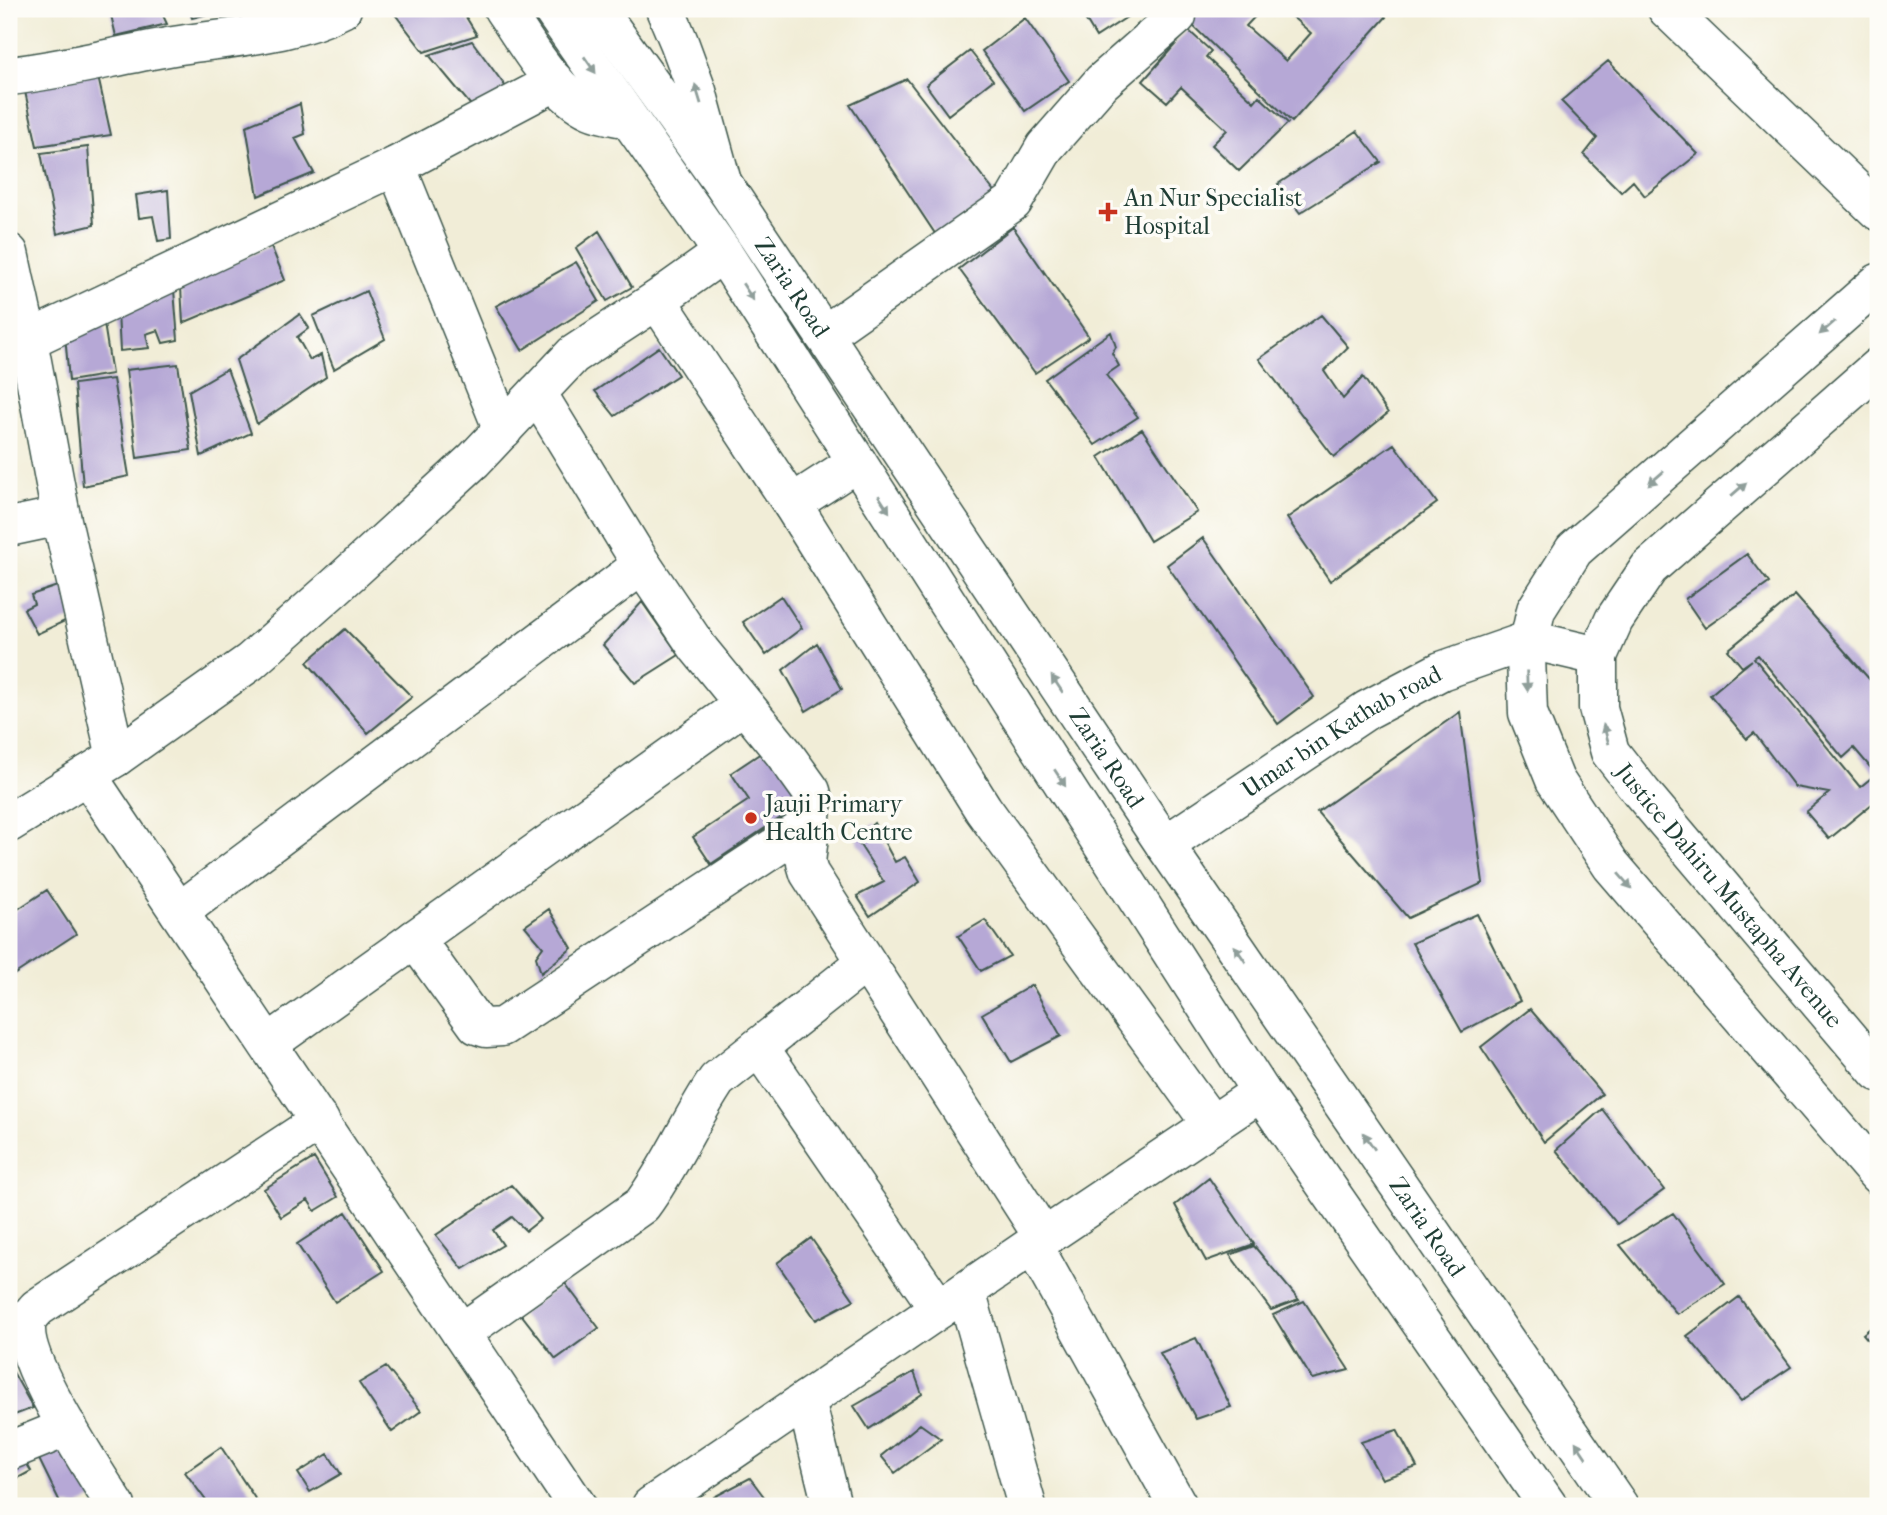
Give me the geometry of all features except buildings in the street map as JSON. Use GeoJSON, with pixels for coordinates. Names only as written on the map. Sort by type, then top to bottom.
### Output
{"type":"FeatureCollection","features":[{"type":"Feature","properties":{"kind":"main road"},"geometry":{"type":"LineString","coordinates":[[9,76],[269,32],[326,17],[342,9]]}},
{"type":"Feature","properties":{"kind":"main road"},"geometry":{"type":"LineString","coordinates":[[503,9],[555,82],[573,99],[593,111],[628,119]]}},
{"type":"Feature","properties":{"kind":"main road","name":"Zaria Road"},"geometry":{"type":"LineString","coordinates":[[552,9],[723,253],[1261,1092],[1548,1506]]}},
{"type":"Feature","properties":{"kind":"main road","name":"Zaria Road"},"geometry":{"type":"LineString","coordinates":[[597,9],[723,184],[1165,845],[1619,1506]]}},
{"type":"Feature","properties":{"kind":"main road"},"geometry":{"type":"LineString","coordinates":[[665,9],[697,91],[723,184]]}},
{"type":"Feature","properties":{"kind":"main road"},"geometry":{"type":"LineString","coordinates":[[1667,9],[1878,211]]}},
{"type":"Feature","properties":{"kind":"main road"},"geometry":{"type":"LineString","coordinates":[[824,335],[1013,202],[1045,147],[1086,100],[1102,82],[1177,16]]}},
{"type":"Feature","properties":{"kind":"main road"},"geometry":{"type":"LineString","coordinates":[[18,343],[396,166],[555,82]]}},
{"type":"Feature","properties":{"kind":"main road"},"geometry":{"type":"LineString","coordinates":[[396,166],[503,430]]}},
{"type":"Feature","properties":{"kind":"main road"},"geometry":{"type":"LineString","coordinates":[[9,253],[18,343],[61,516],[102,766],[179,912],[577,1506]]}},
{"type":"Feature","properties":{"kind":"main road"},"geometry":{"type":"LineString","coordinates":[[9,823],[102,766],[250,662],[464,469],[573,355],[723,253]]}},
{"type":"Feature","properties":{"kind":"main road"},"geometry":{"type":"LineString","coordinates":[[1878,283],[1574,550],[1536,610],[1527,656],[1528,713],[1555,780],[1611,865],[1878,1175]]}},
{"type":"Feature","properties":{"kind":"main road"},"geometry":{"type":"LineString","coordinates":[[657,300],[792,504],[983,809],[1212,1125]]}},
{"type":"Feature","properties":{"kind":"main road","name":"Justice Dahiru Mustapha Avenue"},"geometry":{"type":"LineString","coordinates":[[1878,367],[1649,568],[1614,620],[1598,656],[1598,708],[1611,752],[1642,793],[1878,1072]]}},
{"type":"Feature","properties":{"kind":"main road"},"geometry":{"type":"LineString","coordinates":[[537,393],[642,565],[698,648],[783,752],[811,791],[813,799],[806,863],[808,873],[1038,1242],[1178,1506]]}},
{"type":"Feature","properties":{"kind":"main road"},"geometry":{"type":"LineString","coordinates":[[792,504],[857,462]]}},
{"type":"Feature","properties":{"kind":"main road"},"geometry":{"type":"LineString","coordinates":[[9,527],[61,516]]}},
{"type":"Feature","properties":{"kind":"main road"},"geometry":{"type":"LineString","coordinates":[[179,912],[642,565]]}},
{"type":"Feature","properties":{"kind":"main road"},"geometry":{"type":"LineString","coordinates":[[1530,640],[1598,656]]}},
{"type":"Feature","properties":{"kind":"main road","name":"Umar bin Kathab road"},"geometry":{"type":"LineString","coordinates":[[1165,845],[1367,710],[1441,671],[1530,640]]}},
{"type":"Feature","properties":{"kind":"main road"},"geometry":{"type":"LineString","coordinates":[[268,1044],[743,705]]}},
{"type":"Feature","properties":{"kind":"main road"},"geometry":{"type":"LineString","coordinates":[[415,939],[477,1024],[486,1028],[502,1027],[810,824]]}},
{"type":"Feature","properties":{"kind":"main road"},"geometry":{"type":"LineString","coordinates":[[461,1333],[642,1205],[659,1183],[701,1104],[717,1080],[865,963]]}},
{"type":"Feature","properties":{"kind":"main road"},"geometry":{"type":"LineString","coordinates":[[759,1047],[953,1300],[1027,1506]]}},
{"type":"Feature","properties":{"kind":"main road"},"geometry":{"type":"LineString","coordinates":[[651,1506],[1261,1092]]}},
{"type":"Feature","properties":{"kind":"main road"},"geometry":{"type":"LineString","coordinates":[[116,1506],[68,1427],[34,1363],[27,1337],[27,1320],[37,1308],[320,1121]]}},
{"type":"Feature","properties":{"kind":"main road"},"geometry":{"type":"LineString","coordinates":[[806,1400],[832,1506]]}},
{"type":"Feature","properties":{"kind":"main road"},"geometry":{"type":"LineString","coordinates":[[9,1451],[68,1427]]}},
{"type":"Feature","properties":{"kind":"place","name":"An Nur Specialist Hospital"},"geometry":{"type":"Point","coordinates":[1108,212]}},
{"type":"Feature","properties":{"kind":"place","name":"Jauji Primary Health Centre"},"geometry":{"type":"Point","coordinates":[751,818]}}]}
